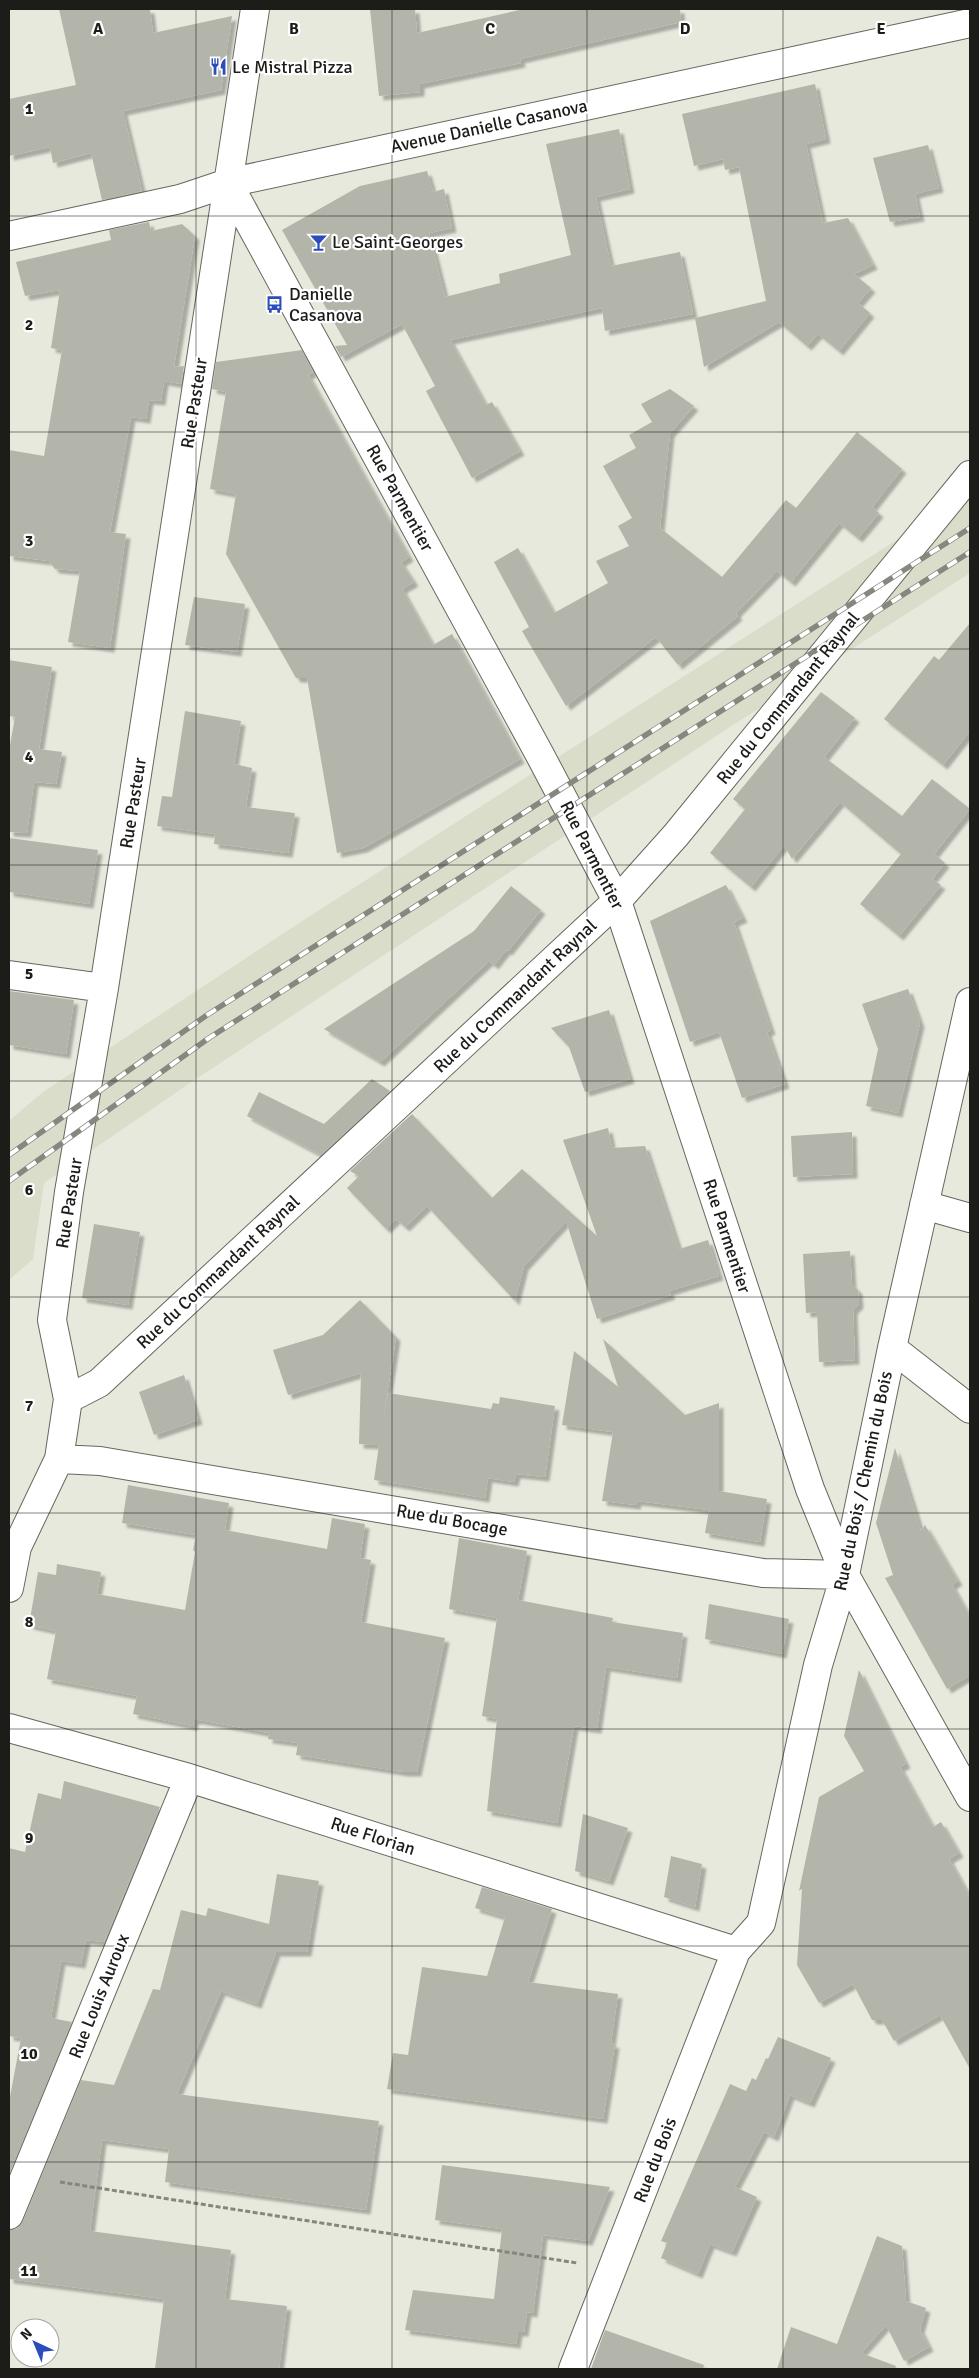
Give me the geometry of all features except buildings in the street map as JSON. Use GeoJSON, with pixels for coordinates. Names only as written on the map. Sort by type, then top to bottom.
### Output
{"type":"FeatureCollection","features":[{"type":"Feature","properties":{"kind":"street","name":"Rue Pasteur"},"geometry":{"type":"LineString","coordinates":[[9,1588],[17,1547],[59,1459],[68,1399],[52,1320],[69,1192],[104,988],[255,9]]}},
{"type":"Feature","properties":{"kind":"street","name":"Avenue Danielle Casanova"},"geometry":{"type":"LineString","coordinates":[[9,236],[180,199],[228,183],[970,23]]}},
{"type":"Feature","properties":{"kind":"street","name":"Rue Parmentier"},"geometry":{"type":"LineString","coordinates":[[228,183],[618,901],[810,1489],[845,1575],[970,1796]]}},
{"type":"Feature","properties":{"kind":"street","name":"Rue du Commandant Raynal"},"geometry":{"type":"LineString","coordinates":[[68,1399],[99,1383],[618,901],[676,835],[970,476]]}},
{"type":"Feature","properties":{"kind":"street"},"geometry":{"type":"LineString","coordinates":[[9,975],[104,988]]}},
{"type":"Feature","properties":{"kind":"street","name":"Rue du Bois / Chemin du Bois"},"geometry":{"type":"LineString","coordinates":[[736,1951],[762,1923],[818,1665],[845,1575],[924,1205],[966,1048],[970,1002]]}},
{"type":"Feature","properties":{"kind":"street"},"geometry":{"type":"LineString","coordinates":[[924,1205],[970,1218]]}},
{"type":"Feature","properties":{"kind":"street"},"geometry":{"type":"LineString","coordinates":[[892,1348],[970,1408]]}},
{"type":"Feature","properties":{"kind":"street","name":"Rue du Bocage"},"geometry":{"type":"LineString","coordinates":[[59,1459],[100,1461],[763,1573],[845,1575]]}},
{"type":"Feature","properties":{"kind":"street","name":"Rue Florian"},"geometry":{"type":"LineString","coordinates":[[9,1728],[189,1778],[736,1951]]}},
{"type":"Feature","properties":{"kind":"street","name":"Rue Louis Auroux"},"geometry":{"type":"LineString","coordinates":[[9,2215],[189,1778]]}},
{"type":"Feature","properties":{"kind":"street","name":"Rue du Bois"},"geometry":{"type":"LineString","coordinates":[[574,2369],[736,1951]]}},
{"type":"Feature","properties":{"kind":"path"},"geometry":{"type":"LineString","coordinates":[[25,2176],[613,2269]]}},
{"type":"Feature","properties":{"kind":"shaded area"},"geometry":{"type":"Polygon","coordinates":[[[970,493],[970,573],[730,727],[190,1083],[44,1183],[33,1259],[9,1280],[9,1121],[43,1092],[299,923],[970,493]]]}},
{"type":"Feature","properties":{"kind":"railway"},"geometry":{"type":"LineString","coordinates":[[9,1155],[207,1015],[970,528]]}},
{"type":"Feature","properties":{"kind":"railway"},"geometry":{"type":"LineString","coordinates":[[9,1181],[209,1038],[970,552]]}},
{"type":"Feature","properties":{"kind":"place","name":"Le Mistral Pizza"},"geometry":{"type":"Point","coordinates":[218,67]}},
{"type":"Feature","properties":{"kind":"place","name":"Le Saint-Georges"},"geometry":{"type":"Point","coordinates":[318,242]}},
{"type":"Feature","properties":{"kind":"place","name":"Danielle Casanova"},"geometry":{"type":"Point","coordinates":[275,304]}}]}
